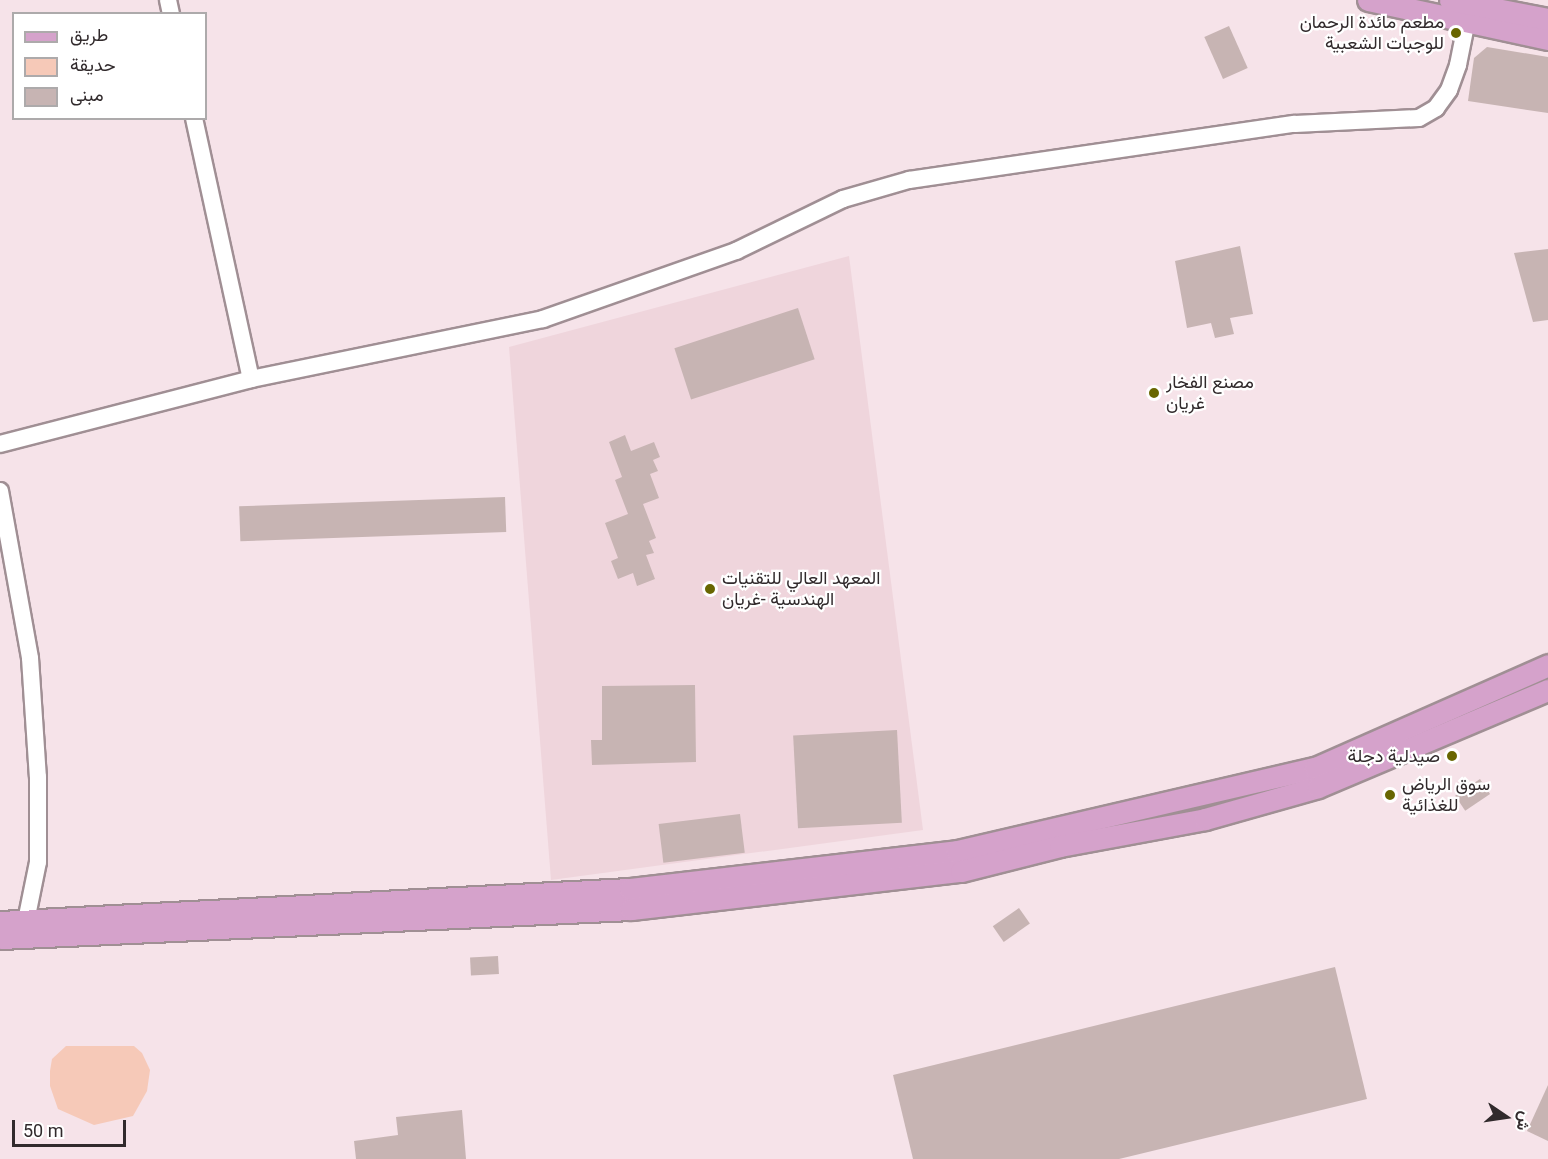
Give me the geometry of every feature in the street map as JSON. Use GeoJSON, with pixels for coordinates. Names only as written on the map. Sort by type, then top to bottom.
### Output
{"type":"FeatureCollection","features":[{"type":"Feature","properties":{"kind":"main road"},"geometry":{"type":"LineString","coordinates":[[1368,0],[1465,6],[1548,19]]}},
{"type":"Feature","properties":{"kind":"main road"},"geometry":{"type":"LineString","coordinates":[[1465,6],[1548,39]]}},
{"type":"Feature","properties":{"kind":"main road"},"geometry":{"type":"LineString","coordinates":[[1317,778],[1548,665]]}},
{"type":"Feature","properties":{"kind":"main road"},"geometry":{"type":"LineString","coordinates":[[0,938],[141,923],[498,906],[630,889],[855,866],[1059,838],[1317,778],[1548,690]]}},
{"type":"Feature","properties":{"kind":"main road"},"geometry":{"type":"LineString","coordinates":[[0,922],[141,923]]}},
{"type":"Feature","properties":{"kind":"street"},"geometry":{"type":"LineString","coordinates":[[0,444],[251,379],[543,319],[736,250],[843,199],[909,180],[1295,124],[1419,118],[1436,108],[1449,90],[1458,65],[1465,6]]}},
{"type":"Feature","properties":{"kind":"street"},"geometry":{"type":"LineString","coordinates":[[194,120],[251,379]]}},
{"type":"Feature","properties":{"kind":"street"},"geometry":{"type":"LineString","coordinates":[[0,491],[30,658],[38,777],[38,862],[26,921]]}},
{"type":"Feature","properties":{"kind":"shaded area","name":"المعهد العالي للتقنيات الهندسية -غريان"},"geometry":{"type":"Polygon","coordinates":[[[849,256],[923,830],[551,880],[509,347],[849,256]]]}},
{"type":"Feature","properties":{"kind":"green space"},"geometry":{"type":"Polygon","coordinates":[[[66,1046],[134,1046],[142,1053],[150,1070],[147,1091],[133,1116],[94,1125],[58,1109],[50,1086],[50,1071],[52,1059],[66,1046]]]}},
{"type":"Feature","properties":{"kind":"building"},"geometry":{"type":"Polygon","coordinates":[[[1229,26],[1248,68],[1223,79],[1204,37],[1229,26]]]}},
{"type":"Feature","properties":{"kind":"building"},"geometry":{"type":"Polygon","coordinates":[[[1487,47],[1548,57],[1548,113],[1468,101],[1474,58],[1487,47]]]}},
{"type":"Feature","properties":{"kind":"building"},"geometry":{"type":"Polygon","coordinates":[[[1240,246],[1253,314],[1230,318],[1234,334],[1215,338],[1211,323],[1187,328],[1175,261],[1240,246]]]}},
{"type":"Feature","properties":{"kind":"building"},"geometry":{"type":"Polygon","coordinates":[[[1548,249],[1548,320],[1533,322],[1514,253],[1548,249]]]}},
{"type":"Feature","properties":{"kind":"building"},"geometry":{"type":"Polygon","coordinates":[[[798,308],[815,359],[691,400],[674,348],[798,308]]]}},
{"type":"Feature","properties":{"kind":"building"},"geometry":{"type":"Polygon","coordinates":[[[625,435],[631,451],[654,442],[660,457],[653,460],[658,471],[650,474],[659,498],[643,504],[656,538],[649,541],[654,553],[646,555],[655,579],[637,586],[633,573],[618,579],[611,561],[618,558],[605,523],[628,514],[615,480],[622,477],[609,442],[625,435]]]}},
{"type":"Feature","properties":{"kind":"building"},"geometry":{"type":"Polygon","coordinates":[[[505,497],[506,532],[240,541],[239,506],[505,497]]]}},
{"type":"Feature","properties":{"kind":"building"},"geometry":{"type":"Polygon","coordinates":[[[695,685],[696,762],[592,765],[591,740],[602,740],[602,686],[695,685]]]}},
{"type":"Feature","properties":{"kind":"building"},"geometry":{"type":"Polygon","coordinates":[[[897,730],[902,823],[798,828],[793,735],[897,730]]]}},
{"type":"Feature","properties":{"kind":"building"},"geometry":{"type":"Polygon","coordinates":[[[1480,779],[1490,794],[1465,811],[1455,796],[1480,779]]]}},
{"type":"Feature","properties":{"kind":"building"},"geometry":{"type":"Polygon","coordinates":[[[740,814],[745,853],[663,863],[659,824],[740,814]]]}},
{"type":"Feature","properties":{"kind":"building"},"geometry":{"type":"Polygon","coordinates":[[[1019,908],[1030,924],[1004,942],[993,926],[1019,908]]]}},
{"type":"Feature","properties":{"kind":"building"},"geometry":{"type":"Polygon","coordinates":[[[498,956],[499,974],[471,975],[470,957],[498,956]]]}},
{"type":"Feature","properties":{"kind":"building"},"geometry":{"type":"Polygon","coordinates":[[[1335,967],[1367,1099],[1119,1159],[913,1159],[893,1075],[1335,967]]]}},
{"type":"Feature","properties":{"kind":"building"},"geometry":{"type":"Polygon","coordinates":[[[1548,1085],[1548,1141],[1527,1131],[1548,1085]]]}},
{"type":"Feature","properties":{"kind":"building"},"geometry":{"type":"Polygon","coordinates":[[[462,1110],[466,1159],[356,1159],[354,1141],[398,1135],[396,1117],[462,1110]]]}},
{"type":"Feature","properties":{"kind":"place","name":"مطعم مائدة الرحمان للوجبات الشعبية"},"geometry":{"type":"Point","coordinates":[1456,33]}},
{"type":"Feature","properties":{"kind":"place","name":"مصنع الفخار غريان"},"geometry":{"type":"Point","coordinates":[1154,393]}},
{"type":"Feature","properties":{"kind":"place","name":"المعهد العالي للتقنيات الهندسية -غريان"},"geometry":{"type":"Point","coordinates":[710,589]}},
{"type":"Feature","properties":{"kind":"place","name":"صيدلية دجلة"},"geometry":{"type":"Point","coordinates":[1452,756]}},
{"type":"Feature","properties":{"kind":"place","name":"سوق الرياض للغذائية"},"geometry":{"type":"Point","coordinates":[1390,795]}}]}
